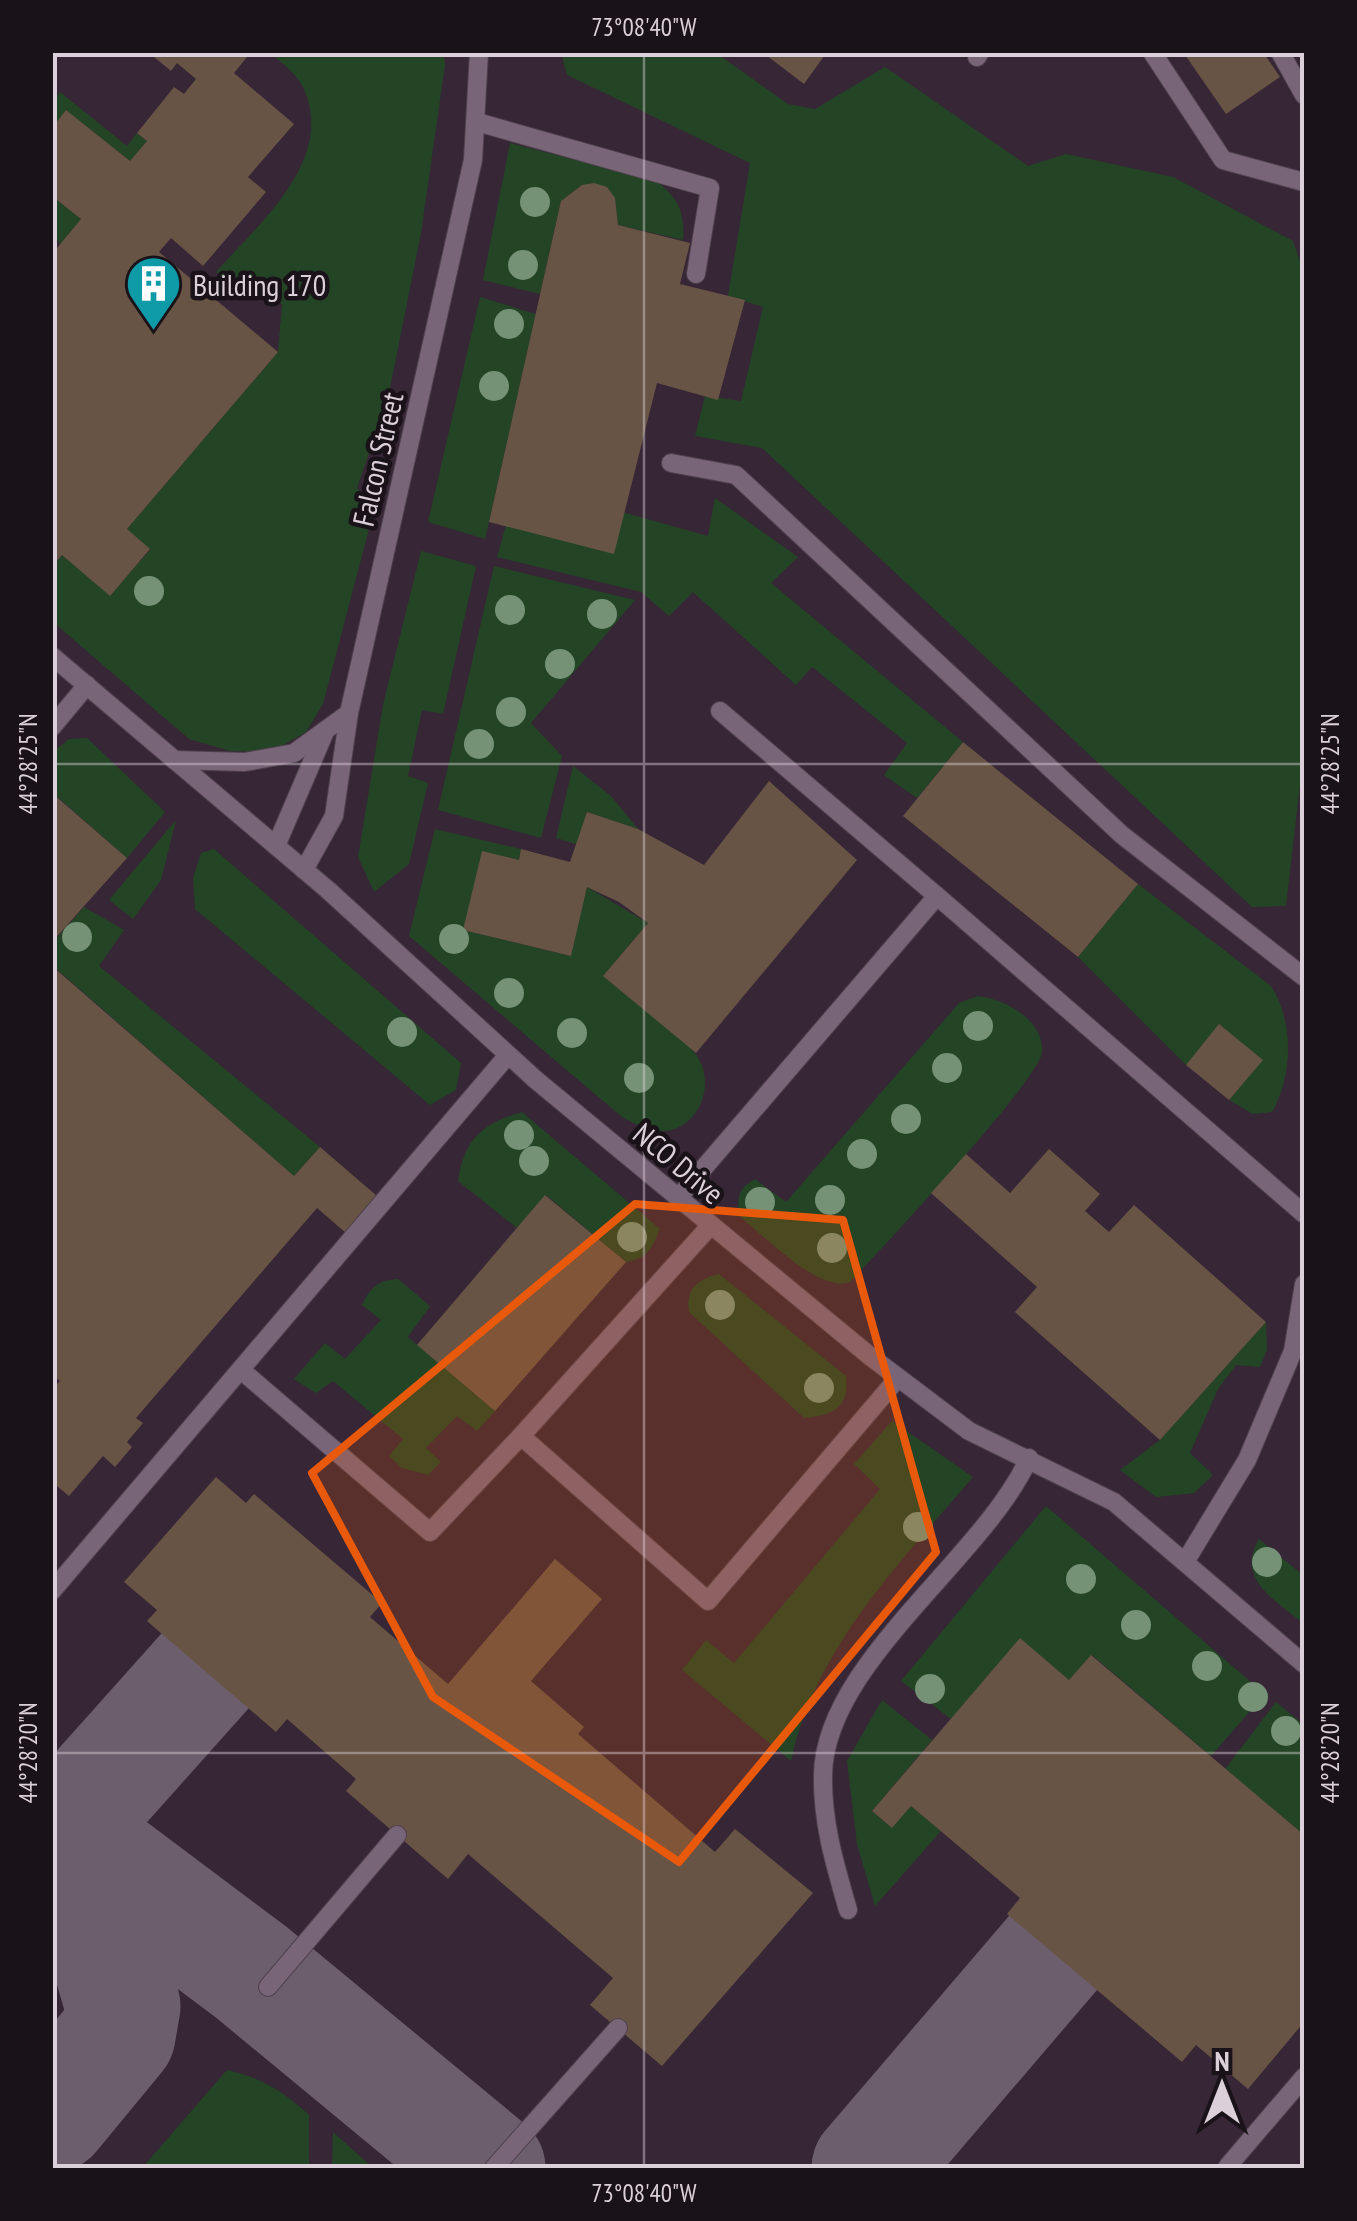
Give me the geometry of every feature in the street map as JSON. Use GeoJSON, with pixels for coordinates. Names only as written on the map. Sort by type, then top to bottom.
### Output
{"type":"FeatureCollection","features":[{"type":"Feature","properties":{"kind":"lane","name":"Falcon Street"},"geometry":{"type":"LineString","coordinates":[[304,870],[334,816],[349,713],[473,160],[480,52]]}},
{"type":"Feature","properties":{"kind":"lane"},"geometry":{"type":"LineString","coordinates":[[1152,52],[1223,160],[1304,182]]}},
{"type":"Feature","properties":{"kind":"lane"},"geometry":{"type":"LineString","coordinates":[[1280,52],[1304,95]]}},
{"type":"Feature","properties":{"kind":"lane"},"geometry":{"type":"LineString","coordinates":[[477,122],[710,188],[696,274]]}},
{"type":"Feature","properties":{"kind":"lane"},"geometry":{"type":"LineString","coordinates":[[671,463],[736,474],[1122,835],[1304,977]]}},
{"type":"Feature","properties":{"kind":"lane","name":"NCO Drive"},"geometry":{"type":"LineString","coordinates":[[52,656],[304,870],[508,1055],[898,1378],[969,1431],[1114,1502],[1304,1664]]}},
{"type":"Feature","properties":{"kind":"lane"},"geometry":{"type":"LineString","coordinates":[[52,727],[87,685]]}},
{"type":"Feature","properties":{"kind":"lane"},"geometry":{"type":"LineString","coordinates":[[720,711],[1304,1214]]}},
{"type":"Feature","properties":{"kind":"lane"},"geometry":{"type":"LineString","coordinates":[[174,760],[245,762],[294,753],[349,713]]}},
{"type":"Feature","properties":{"kind":"lane"},"geometry":{"type":"LineString","coordinates":[[276,846],[326,730]]}},
{"type":"Feature","properties":{"kind":"lane"},"geometry":{"type":"LineString","coordinates":[[678,1198],[937,896]]}},
{"type":"Feature","properties":{"kind":"lane"},"geometry":{"type":"LineString","coordinates":[[52,1591],[508,1055]]}},
{"type":"Feature","properties":{"kind":"lane"},"geometry":{"type":"LineString","coordinates":[[241,1370],[430,1532],[522,1436],[711,1225]]}},
{"type":"Feature","properties":{"kind":"lane"},"geometry":{"type":"LineString","coordinates":[[1185,1562],[1247,1460],[1293,1351],[1304,1284]]}},
{"type":"Feature","properties":{"kind":"lane"},"geometry":{"type":"LineString","coordinates":[[522,1436],[708,1601],[898,1378]]}},
{"type":"Feature","properties":{"kind":"lane"},"geometry":{"type":"LineString","coordinates":[[848,1910],[826,1828],[823,1770],[836,1724],[858,1679],[991,1520],[1029,1458]]}},
{"type":"Feature","properties":{"kind":"lane"},"geometry":{"type":"LineString","coordinates":[[268,1987],[397,1835]]}},
{"type":"Feature","properties":{"kind":"lane"},"geometry":{"type":"LineString","coordinates":[[494,2168],[618,2028]]}},
{"type":"Feature","properties":{"kind":"lane"},"geometry":{"type":"LineString","coordinates":[[1228,2166],[1304,2077]]}},
{"type":"Feature","properties":{"kind":"highlighted area"},"geometry":{"type":"Polygon","coordinates":[[[635,1204],[843,1220],[936,1552],[679,1862],[433,1697],[312,1473],[635,1204]]]}},
{"type":"Feature","properties":{"kind":"green space"},"geometry":{"type":"Polygon","coordinates":[[[271,53],[444,53],[445,65],[421,233],[388,398],[357,488],[375,506],[323,704],[306,732],[282,746],[257,752],[230,751],[189,739],[53,622],[53,566],[62,555],[110,595],[150,550],[127,529],[278,352],[282,304],[246,296],[216,272],[288,189],[310,140],[311,114],[303,87],[271,53]]]}},
{"type":"Feature","properties":{"kind":"green space"},"geometry":{"type":"Polygon","coordinates":[[[561,53],[716,53],[788,104],[815,109],[885,67],[1028,166],[1066,154],[1173,177],[1293,241],[1304,273],[1304,750],[1286,906],[1252,907],[762,448],[695,436],[705,396],[741,401],[763,307],[728,296],[750,163],[567,75],[561,53]]]}},
{"type":"Feature","properties":{"kind":"green space"},"geometry":{"type":"Polygon","coordinates":[[[60,92],[127,146],[137,133],[147,141],[130,161],[67,111],[53,128],[53,101],[60,92]]]}},
{"type":"Feature","properties":{"kind":"green space"},"geometry":{"type":"Polygon","coordinates":[[[510,143],[656,181],[679,207],[683,240],[618,225],[615,199],[607,187],[582,185],[561,201],[540,294],[483,280],[510,143]]]}},
{"type":"Feature","properties":{"kind":"green space"},"geometry":{"type":"Polygon","coordinates":[[[52,196],[81,219],[61,244],[53,237],[52,196]]]}},
{"type":"Feature","properties":{"kind":"green space"},"geometry":{"type":"Polygon","coordinates":[[[480,297],[536,314],[485,539],[428,522],[480,297]]]}},
{"type":"Feature","properties":{"kind":"green space"},"geometry":{"type":"Polygon","coordinates":[[[715,498],[798,557],[771,583],[963,742],[917,798],[884,775],[907,743],[812,667],[796,685],[693,592],[669,616],[641,592],[497,557],[506,525],[622,512],[708,536],[715,498]]]}},
{"type":"Feature","properties":{"kind":"green space"},"geometry":{"type":"Polygon","coordinates":[[[421,551],[476,566],[443,714],[422,710],[408,776],[428,783],[409,864],[374,892],[358,857],[383,705],[421,551]]]}},
{"type":"Feature","properties":{"kind":"green space"},"geometry":{"type":"Polygon","coordinates":[[[494,566],[635,600],[531,723],[562,756],[541,838],[438,810],[494,566]]]}},
{"type":"Feature","properties":{"kind":"green space"},"geometry":{"type":"Polygon","coordinates":[[[87,738],[165,812],[127,858],[53,793],[53,752],[69,739],[87,738]]]}},
{"type":"Feature","properties":{"kind":"green space"},"geometry":{"type":"Polygon","coordinates":[[[573,766],[611,796],[638,829],[587,812],[579,845],[556,838],[573,766]]]}},
{"type":"Feature","properties":{"kind":"green space"},"geometry":{"type":"Polygon","coordinates":[[[176,820],[161,880],[133,919],[109,900],[176,820]]]}},
{"type":"Feature","properties":{"kind":"green space"},"geometry":{"type":"Polygon","coordinates":[[[435,829],[521,849],[519,860],[482,852],[464,930],[570,956],[587,887],[648,923],[603,976],[673,1031],[701,1063],[705,1088],[697,1111],[689,1120],[660,1131],[622,1117],[409,936],[435,829]]]}},
{"type":"Feature","properties":{"kind":"green space"},"geometry":{"type":"Polygon","coordinates":[[[214,849],[461,1063],[456,1090],[430,1105],[195,909],[193,878],[201,853],[214,849]]]}},
{"type":"Feature","properties":{"kind":"green space"},"geometry":{"type":"Polygon","coordinates":[[[1138,884],[1271,986],[1284,1015],[1288,1049],[1284,1082],[1272,1112],[1253,1114],[1229,1100],[1262,1060],[1220,1025],[1186,1065],[1078,957],[1138,884]]]}},
{"type":"Feature","properties":{"kind":"green space"},"geometry":{"type":"Polygon","coordinates":[[[84,907],[124,930],[99,966],[320,1147],[294,1176],[53,966],[53,942],[84,907]]]}},
{"type":"Feature","properties":{"kind":"green space"},"geometry":{"type":"Polygon","coordinates":[[[978,996],[999,1001],[1021,1013],[1036,1030],[1042,1052],[988,1129],[850,1282],[837,1283],[808,1271],[739,1216],[740,1194],[755,1179],[786,1202],[959,1003],[978,996]]]}},
{"type":"Feature","properties":{"kind":"green space"},"geometry":{"type":"Polygon","coordinates":[[[522,1112],[660,1229],[644,1255],[626,1262],[546,1195],[517,1228],[458,1181],[465,1154],[477,1135],[522,1112]]]}},
{"type":"Feature","properties":{"kind":"green space"},"geometry":{"type":"Polygon","coordinates":[[[719,1274],[846,1376],[845,1395],[837,1408],[804,1418],[689,1312],[691,1291],[719,1274]]]}},
{"type":"Feature","properties":{"kind":"green space"},"geometry":{"type":"Polygon","coordinates":[[[398,1279],[430,1306],[408,1337],[495,1411],[477,1431],[457,1416],[426,1448],[441,1462],[428,1475],[402,1468],[389,1456],[403,1439],[333,1381],[316,1393],[294,1379],[325,1343],[345,1359],[381,1320],[362,1305],[369,1293],[380,1283],[398,1279]]]}},
{"type":"Feature","properties":{"kind":"green space"},"geometry":{"type":"Polygon","coordinates":[[[1266,1322],[1267,1350],[1260,1367],[1236,1365],[1218,1389],[1190,1453],[1213,1475],[1194,1493],[1156,1497],[1120,1470],[1160,1440],[1266,1322]]]}},
{"type":"Feature","properties":{"kind":"green space"},"geometry":{"type":"Polygon","coordinates":[[[892,1421],[973,1477],[889,1575],[840,1644],[819,1681],[791,1761],[682,1670],[706,1640],[734,1663],[880,1489],[854,1464],[892,1421]]]}},
{"type":"Feature","properties":{"kind":"green space"},"geometry":{"type":"Polygon","coordinates":[[[1046,1506],[1265,1694],[1211,1756],[1092,1655],[1069,1680],[1020,1639],[951,1719],[901,1681],[1046,1506]]]}},
{"type":"Feature","properties":{"kind":"green space"},"geometry":{"type":"Polygon","coordinates":[[[1259,1539],[1304,1576],[1304,1624],[1271,1597],[1255,1577],[1253,1553],[1259,1539]]]}},
{"type":"Feature","properties":{"kind":"green space"},"geometry":{"type":"Polygon","coordinates":[[[882,1700],[932,1740],[872,1811],[892,1828],[911,1806],[941,1831],[875,1906],[857,1844],[847,1761],[882,1700]]]}},
{"type":"Feature","properties":{"kind":"green space"},"geometry":{"type":"Polygon","coordinates":[[[1276,1702],[1304,1725],[1304,1835],[1225,1769],[1276,1702]]]}},
{"type":"Feature","properties":{"kind":"green space"},"geometry":{"type":"Polygon","coordinates":[[[227,2070],[271,2086],[309,2115],[309,2168],[142,2168],[227,2070]]]}},
{"type":"Feature","properties":{"kind":"green space"},"geometry":{"type":"Polygon","coordinates":[[[333,2132],[373,2168],[332,2168],[333,2132]]]}},
{"type":"Feature","properties":{"kind":"building","name":"Building 170"},"geometry":{"type":"Polygon","coordinates":[[[148,52],[251,52],[234,73],[294,124],[248,177],[266,192],[203,266],[171,238],[159,252],[278,352],[127,529],[150,549],[110,596],[62,555],[52,566],[52,254],[81,219],[52,196],[52,128],[66,110],[130,161],[147,141],[137,133],[174,87],[184,94],[196,79],[177,63],[171,71],[148,52]]]}},
{"type":"Feature","properties":{"kind":"building"},"geometry":{"type":"Polygon","coordinates":[[[762,52],[827,52],[804,84],[762,52]]]}},
{"type":"Feature","properties":{"kind":"building"},"geometry":{"type":"Polygon","coordinates":[[[1183,52],[1263,52],[1280,77],[1226,114],[1183,52]]]}},
{"type":"Feature","properties":{"kind":"building"},"geometry":{"type":"Polygon","coordinates":[[[582,185],[607,187],[615,198],[618,225],[690,243],[680,284],[745,300],[718,400],[657,383],[614,554],[489,522],[561,201],[582,185]]]}},
{"type":"Feature","properties":{"kind":"building"},"geometry":{"type":"Polygon","coordinates":[[[963,742],[1138,884],[1078,957],[903,816],[963,742]]]}},
{"type":"Feature","properties":{"kind":"building"},"geometry":{"type":"Polygon","coordinates":[[[769,781],[857,860],[696,1053],[603,976],[648,923],[619,902],[587,887],[571,956],[463,930],[482,851],[519,860],[521,849],[570,862],[587,812],[638,829],[704,865],[769,781]]]}},
{"type":"Feature","properties":{"kind":"building"},"geometry":{"type":"Polygon","coordinates":[[[52,793],[127,858],[52,942],[52,793]]]}},
{"type":"Feature","properties":{"kind":"building"},"geometry":{"type":"Polygon","coordinates":[[[52,966],[294,1176],[320,1147],[377,1196],[346,1233],[317,1208],[136,1418],[143,1423],[127,1442],[132,1447],[115,1467],[103,1456],[69,1496],[52,1482],[52,1389],[60,1381],[52,1375],[52,966]]]}},
{"type":"Feature","properties":{"kind":"building"},"geometry":{"type":"Polygon","coordinates":[[[1219,1024],[1263,1060],[1229,1100],[1186,1065],[1219,1024]]]}},
{"type":"Feature","properties":{"kind":"building"},"geometry":{"type":"Polygon","coordinates":[[[1049,1149],[1100,1194],[1085,1211],[1109,1232],[1134,1205],[1266,1322],[1160,1440],[1015,1312],[1037,1287],[931,1193],[966,1154],[1010,1193],[1049,1149]]]}},
{"type":"Feature","properties":{"kind":"building"},"geometry":{"type":"Polygon","coordinates":[[[545,1195],[626,1262],[495,1411],[417,1345],[545,1195]]]}},
{"type":"Feature","properties":{"kind":"building"},"geometry":{"type":"Polygon","coordinates":[[[216,1477],[246,1503],[254,1494],[382,1603],[370,1617],[448,1684],[555,1559],[602,1599],[531,1681],[584,1727],[578,1734],[715,1852],[735,1829],[813,1893],[662,2066],[590,2005],[613,1978],[468,1854],[448,1879],[346,1791],[356,1779],[287,1719],[276,1732],[147,1621],[157,1610],[124,1582],[216,1477]]]}},
{"type":"Feature","properties":{"kind":"building"},"geometry":{"type":"Polygon","coordinates":[[[1020,1638],[1069,1680],[1091,1655],[1304,1835],[1304,2022],[1248,2089],[1196,2045],[1182,2062],[1007,1914],[1020,1898],[911,1806],[892,1828],[872,1811],[1020,1638]]]}},
{"type":"Feature","properties":{"kind":"taxiway"},"geometry":{"type":"LineString","coordinates":[[63,1830],[205,1671]]}},
{"type":"Feature","properties":{"kind":"taxiway"},"geometry":{"type":"LineString","coordinates":[[52,2115],[118,2035],[123,2006],[75,1840],[56,1823]]}},
{"type":"Feature","properties":{"kind":"taxiway"},"geometry":{"type":"LineString","coordinates":[[75,1840],[251,1972],[488,2168]]}},
{"type":"Feature","properties":{"kind":"taxiway"},"geometry":{"type":"LineString","coordinates":[[869,2168],[1053,1953]]}},
{"type":"Feature","properties":{"kind":"place","name":"Building 170"},"geometry":{"type":"Point","coordinates":[154,333]}}]}
